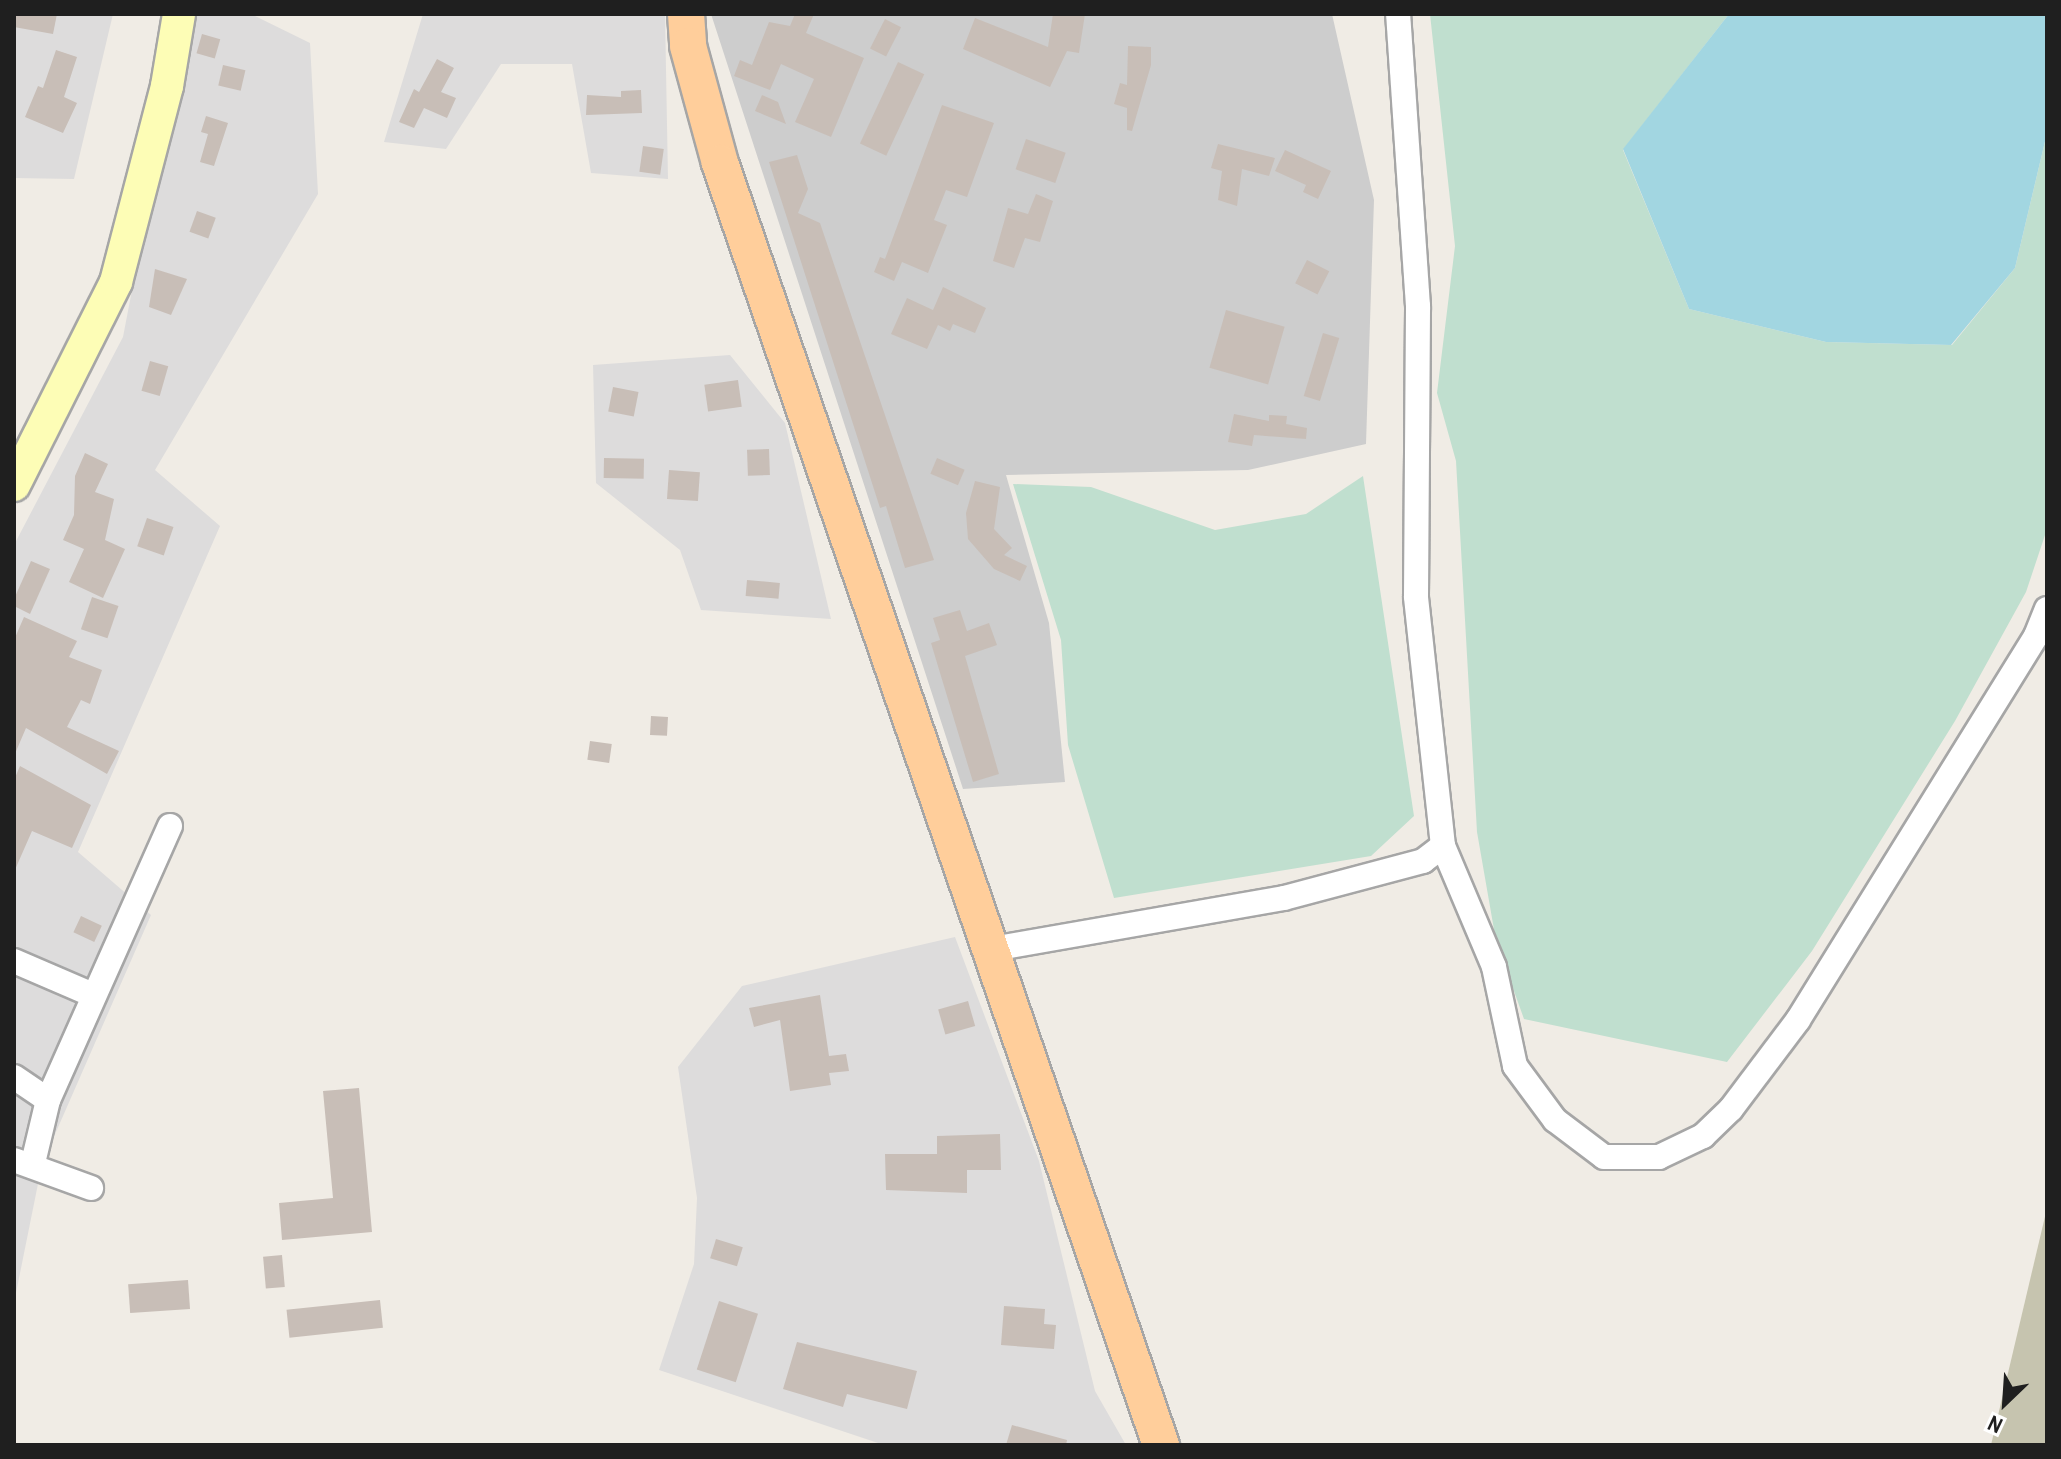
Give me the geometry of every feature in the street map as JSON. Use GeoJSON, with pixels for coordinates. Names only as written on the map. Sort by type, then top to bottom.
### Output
{"type":"FeatureCollection","features":[{"type":"Feature","properties":{"kind":"main road"},"geometry":{"type":"LineString","coordinates":[[686,14],[688,46],[720,163],[1161,1445]]}},
{"type":"Feature","properties":{"kind":"street"},"geometry":{"type":"LineString","coordinates":[[14,485],[116,282],[167,86],[179,14]]}},
{"type":"Feature","properties":{"kind":"street"},"geometry":{"type":"LineString","coordinates":[[1398,14],[1418,306],[1416,596],[1443,846],[1494,967],[1515,1066],[1555,1120],[1604,1157],[1659,1157],[1703,1136],[1731,1109],[1798,1020],[2036,636],[2047,609]]}},
{"type":"Feature","properties":{"kind":"street"},"geometry":{"type":"LineString","coordinates":[[91,1188],[24,1161],[93,995],[132,919],[132,906],[170,826]]}},
{"type":"Feature","properties":{"kind":"street"},"geometry":{"type":"LineString","coordinates":[[992,949],[1284,898],[1423,861],[1443,846]]}},
{"type":"Feature","properties":{"kind":"street"},"geometry":{"type":"LineString","coordinates":[[14,961],[93,995]]}},
{"type":"Feature","properties":{"kind":"street"},"geometry":{"type":"LineString","coordinates":[[14,1077],[48,1100]]}},
{"type":"Feature","properties":{"kind":"shaded area"},"geometry":{"type":"Polygon","coordinates":[[[14,14],[113,14],[74,179],[14,178],[14,14]]]}},
{"type":"Feature","properties":{"kind":"shaded area"},"geometry":{"type":"Polygon","coordinates":[[[185,14],[251,14],[310,43],[318,194],[155,470],[220,526],[78,852],[151,915],[42,1164],[14,1303],[14,545],[123,337],[185,14]]]}},
{"type":"Feature","properties":{"kind":"shaded area"},"geometry":{"type":"Polygon","coordinates":[[[423,14],[665,14],[668,179],[591,173],[572,64],[501,64],[446,149],[384,142],[423,14]]]}},
{"type":"Feature","properties":{"kind":"shaded area"},"geometry":{"type":"Polygon","coordinates":[[[711,14],[1332,14],[1374,200],[1366,444],[1248,470],[1006,475],[1049,623],[1065,782],[963,789],[711,14]]]}},
{"type":"Feature","properties":{"kind":"shaded area"},"geometry":{"type":"Polygon","coordinates":[[[730,355],[785,423],[831,619],[701,610],[680,550],[596,483],[593,365],[730,355]]]}},
{"type":"Feature","properties":{"kind":"shaded area"},"geometry":{"type":"Polygon","coordinates":[[[955,937],[1039,1161],[1095,1391],[1126,1445],[884,1445],[659,1370],[694,1264],[697,1198],[678,1067],[742,986],[955,937]]]}},
{"type":"Feature","properties":{"kind":"shaded area"},"geometry":{"type":"Polygon","coordinates":[[[2047,1208],[2047,1445],[1991,1445],[2047,1208]]]}},
{"type":"Feature","properties":{"kind":"green space"},"geometry":{"type":"Polygon","coordinates":[[[1430,14],[1729,14],[1623,150],[1689,309],[1826,342],[1952,345],[2015,268],[2047,133],[2047,529],[2026,592],[1955,721],[1812,951],[1727,1062],[1524,1019],[1496,941],[1477,832],[1456,461],[1437,393],[1455,246],[1430,14]]]}},
{"type":"Feature","properties":{"kind":"green space"},"geometry":{"type":"Polygon","coordinates":[[[1363,476],[1414,816],[1371,856],[1114,898],[1068,745],[1061,640],[1013,484],[1091,487],[1215,530],[1306,514],[1363,476]]]}},
{"type":"Feature","properties":{"kind":"water"},"geometry":{"type":"Polygon","coordinates":[[[1729,14],[2047,14],[2047,133],[2015,268],[1951,345],[1826,342],[1689,309],[1623,149],[1729,14]]]}},
{"type":"Feature","properties":{"kind":"building"},"geometry":{"type":"Polygon","coordinates":[[[14,14],[57,14],[53,34],[14,27],[14,14]]]}},
{"type":"Feature","properties":{"kind":"building"},"geometry":{"type":"Polygon","coordinates":[[[795,14],[814,14],[806,33],[864,58],[831,137],[795,122],[814,79],[781,64],[770,90],[734,76],[740,60],[752,65],[769,22],[790,26],[795,14]]]}},
{"type":"Feature","properties":{"kind":"building"},"geometry":{"type":"Polygon","coordinates":[[[1053,14],[1085,14],[1079,53],[1067,51],[1050,87],[963,49],[975,18],[1048,47],[1053,14]]]}},
{"type":"Feature","properties":{"kind":"building"},"geometry":{"type":"Polygon","coordinates":[[[885,19],[901,27],[886,57],[870,48],[885,19]]]}},
{"type":"Feature","properties":{"kind":"building"},"geometry":{"type":"Polygon","coordinates":[[[202,34],[220,39],[215,58],[196,53],[202,34]]]}},
{"type":"Feature","properties":{"kind":"building"},"geometry":{"type":"Polygon","coordinates":[[[1128,46],[1151,47],[1151,65],[1132,131],[1127,130],[1127,108],[1114,104],[1120,83],[1127,85],[1128,46]]]}},
{"type":"Feature","properties":{"kind":"building"},"geometry":{"type":"Polygon","coordinates":[[[56,50],[77,57],[64,97],[77,103],[63,133],[25,117],[38,86],[43,88],[56,50]]]}},
{"type":"Feature","properties":{"kind":"building"},"geometry":{"type":"Polygon","coordinates":[[[437,59],[454,68],[441,92],[456,98],[447,118],[424,108],[414,128],[399,122],[414,89],[419,92],[437,59]]]}},
{"type":"Feature","properties":{"kind":"building"},"geometry":{"type":"Polygon","coordinates":[[[898,62],[924,74],[886,156],[860,144],[898,62]]]}},
{"type":"Feature","properties":{"kind":"building"},"geometry":{"type":"Polygon","coordinates":[[[223,65],[245,70],[241,91],[218,85],[223,65]]]}},
{"type":"Feature","properties":{"kind":"building"},"geometry":{"type":"Polygon","coordinates":[[[641,90],[642,113],[586,115],[587,95],[621,97],[621,91],[641,90]]]}},
{"type":"Feature","properties":{"kind":"building"},"geometry":{"type":"Polygon","coordinates":[[[762,95],[778,102],[786,124],[755,111],[762,95]]]}},
{"type":"Feature","properties":{"kind":"building"},"geometry":{"type":"Polygon","coordinates":[[[942,105],[994,123],[967,197],[946,190],[934,220],[947,225],[928,273],[902,262],[894,281],[874,272],[880,257],[885,259],[942,105]]]}},
{"type":"Feature","properties":{"kind":"building"},"geometry":{"type":"Polygon","coordinates":[[[206,116],[228,123],[214,166],[200,162],[208,134],[201,132],[206,116]]]}},
{"type":"Feature","properties":{"kind":"building"},"geometry":{"type":"Polygon","coordinates":[[[1026,139],[1066,153],[1055,183],[1016,169],[1026,139]]]}},
{"type":"Feature","properties":{"kind":"building"},"geometry":{"type":"Polygon","coordinates":[[[1218,144],[1275,158],[1269,176],[1242,169],[1237,206],[1218,200],[1222,171],[1211,168],[1218,144]]]}},
{"type":"Feature","properties":{"kind":"building"},"geometry":{"type":"Polygon","coordinates":[[[643,146],[664,149],[660,175],[639,172],[643,146]]]}},
{"type":"Feature","properties":{"kind":"building"},"geometry":{"type":"Polygon","coordinates":[[[1285,150],[1331,171],[1318,199],[1303,192],[1306,185],[1275,171],[1285,150]]]}},
{"type":"Feature","properties":{"kind":"building"},"geometry":{"type":"Polygon","coordinates":[[[797,155],[808,189],[798,213],[820,223],[934,560],[905,568],[886,506],[880,508],[769,162],[797,155]]]}},
{"type":"Feature","properties":{"kind":"building"},"geometry":{"type":"Polygon","coordinates":[[[1036,194],[1053,201],[1040,242],[1025,238],[1014,268],[993,261],[1008,208],[1028,214],[1036,194]]]}},
{"type":"Feature","properties":{"kind":"building"},"geometry":{"type":"Polygon","coordinates":[[[197,211],[216,218],[208,239],[189,232],[197,211]]]}},
{"type":"Feature","properties":{"kind":"building"},"geometry":{"type":"Polygon","coordinates":[[[1307,260],[1329,271],[1317,295],[1295,283],[1307,260]]]}},
{"type":"Feature","properties":{"kind":"building"},"geometry":{"type":"Polygon","coordinates":[[[155,269],[187,279],[171,315],[149,307],[155,269]]]}},
{"type":"Feature","properties":{"kind":"building"},"geometry":{"type":"Polygon","coordinates":[[[943,287],[986,308],[975,333],[953,324],[950,331],[938,325],[927,349],[891,334],[907,298],[933,310],[943,287]]]}},
{"type":"Feature","properties":{"kind":"building"},"geometry":{"type":"Polygon","coordinates":[[[1226,310],[1285,327],[1268,384],[1209,368],[1226,310]]]}},
{"type":"Feature","properties":{"kind":"building"},"geometry":{"type":"Polygon","coordinates":[[[1323,333],[1339,338],[1320,401],[1304,396],[1323,333]]]}},
{"type":"Feature","properties":{"kind":"building"},"geometry":{"type":"Polygon","coordinates":[[[150,361],[168,366],[160,396],[141,391],[150,361]]]}},
{"type":"Feature","properties":{"kind":"building"},"geometry":{"type":"Polygon","coordinates":[[[738,380],[742,407],[708,411],[704,385],[738,380]]]}},
{"type":"Feature","properties":{"kind":"building"},"geometry":{"type":"Polygon","coordinates":[[[613,387],[639,392],[634,417],[608,412],[613,387]]]}},
{"type":"Feature","properties":{"kind":"building"},"geometry":{"type":"Polygon","coordinates":[[[1234,414],[1269,421],[1269,415],[1287,416],[1286,424],[1307,428],[1306,439],[1254,435],[1252,446],[1228,442],[1234,414]]]}},
{"type":"Feature","properties":{"kind":"building"},"geometry":{"type":"Polygon","coordinates":[[[769,449],[770,475],[748,476],[747,450],[769,449]]]}},
{"type":"Feature","properties":{"kind":"building"},"geometry":{"type":"Polygon","coordinates":[[[85,453],[108,464],[95,492],[114,499],[105,540],[125,549],[103,598],[69,582],[84,549],[63,540],[74,515],[75,476],[85,453]]]}},
{"type":"Feature","properties":{"kind":"building"},"geometry":{"type":"Polygon","coordinates":[[[604,458],[644,459],[644,479],[604,478],[604,458]]]}},
{"type":"Feature","properties":{"kind":"building"},"geometry":{"type":"Polygon","coordinates":[[[937,458],[965,470],[958,485],[930,474],[937,458]]]}},
{"type":"Feature","properties":{"kind":"building"},"geometry":{"type":"Polygon","coordinates":[[[669,470],[700,472],[698,501],[667,499],[669,470]]]}},
{"type":"Feature","properties":{"kind":"building"},"geometry":{"type":"Polygon","coordinates":[[[975,481],[1000,487],[994,529],[1012,548],[1004,555],[1027,566],[1020,581],[994,569],[968,539],[966,513],[975,481]]]}},
{"type":"Feature","properties":{"kind":"building"},"geometry":{"type":"Polygon","coordinates":[[[147,518],[173,527],[164,555],[137,546],[147,518]]]}},
{"type":"Feature","properties":{"kind":"building"},"geometry":{"type":"Polygon","coordinates":[[[31,561],[50,569],[30,614],[14,606],[14,599],[31,561]]]}},
{"type":"Feature","properties":{"kind":"building"},"geometry":{"type":"Polygon","coordinates":[[[747,580],[780,583],[778,599],[746,596],[747,580]]]}},
{"type":"Feature","properties":{"kind":"building"},"geometry":{"type":"Polygon","coordinates":[[[92,597],[118,606],[107,638],[81,629],[92,597]]]}},
{"type":"Feature","properties":{"kind":"building"},"geometry":{"type":"Polygon","coordinates":[[[960,610],[967,631],[989,623],[997,645],[965,656],[999,774],[973,782],[931,643],[940,640],[933,618],[960,610]]]}},
{"type":"Feature","properties":{"kind":"building"},"geometry":{"type":"Polygon","coordinates":[[[24,617],[77,641],[69,657],[102,670],[90,704],[81,700],[67,727],[119,751],[107,774],[26,728],[14,756],[14,640],[24,617]]]}},
{"type":"Feature","properties":{"kind":"building"},"geometry":{"type":"Polygon","coordinates":[[[651,716],[668,717],[667,736],[650,735],[651,716]]]}},
{"type":"Feature","properties":{"kind":"building"},"geometry":{"type":"Polygon","coordinates":[[[590,741],[612,744],[609,763],[587,760],[590,741]]]}},
{"type":"Feature","properties":{"kind":"building"},"geometry":{"type":"Polygon","coordinates":[[[20,766],[91,805],[72,848],[32,831],[14,872],[14,780],[20,766]]]}},
{"type":"Feature","properties":{"kind":"building"},"geometry":{"type":"Polygon","coordinates":[[[81,916],[102,926],[94,942],[73,932],[81,916]]]}},
{"type":"Feature","properties":{"kind":"building"},"geometry":{"type":"Polygon","coordinates":[[[820,995],[829,1056],[846,1054],[849,1071],[829,1073],[831,1085],[790,1091],[780,1020],[754,1027],[749,1008],[820,995]]]}},
{"type":"Feature","properties":{"kind":"building"},"geometry":{"type":"Polygon","coordinates":[[[968,1001],[975,1026],[945,1035],[938,1010],[968,1001]]]}},
{"type":"Feature","properties":{"kind":"building"},"geometry":{"type":"Polygon","coordinates":[[[359,1088],[372,1232],[282,1240],[279,1203],[333,1198],[323,1091],[359,1088]]]}},
{"type":"Feature","properties":{"kind":"building"},"geometry":{"type":"Polygon","coordinates":[[[1000,1134],[1001,1170],[967,1170],[967,1193],[886,1190],[885,1154],[937,1154],[937,1136],[1000,1134]]]}},
{"type":"Feature","properties":{"kind":"building"},"geometry":{"type":"Polygon","coordinates":[[[716,1239],[743,1247],[737,1266],[710,1258],[716,1239]]]}},
{"type":"Feature","properties":{"kind":"building"},"geometry":{"type":"Polygon","coordinates":[[[282,1255],[285,1287],[266,1289],[263,1257],[282,1255]]]}},
{"type":"Feature","properties":{"kind":"building"},"geometry":{"type":"Polygon","coordinates":[[[188,1280],[190,1309],[130,1313],[128,1284],[188,1280]]]}},
{"type":"Feature","properties":{"kind":"building"},"geometry":{"type":"Polygon","coordinates":[[[380,1300],[383,1328],[289,1338],[287,1310],[380,1300]]]}},
{"type":"Feature","properties":{"kind":"building"},"geometry":{"type":"Polygon","coordinates":[[[719,1301],[758,1314],[736,1382],[697,1369],[719,1301]]]}},
{"type":"Feature","properties":{"kind":"building"},"geometry":{"type":"Polygon","coordinates":[[[1004,1306],[1045,1309],[1044,1324],[1056,1325],[1054,1349],[1001,1345],[1004,1306]]]}},
{"type":"Feature","properties":{"kind":"building"},"geometry":{"type":"Polygon","coordinates":[[[797,1342],[917,1371],[907,1409],[847,1394],[843,1407],[783,1389],[797,1342]]]}},
{"type":"Feature","properties":{"kind":"building"},"geometry":{"type":"Polygon","coordinates":[[[1012,1425],[1067,1440],[1066,1445],[1006,1445],[1012,1425]]]}}]}
